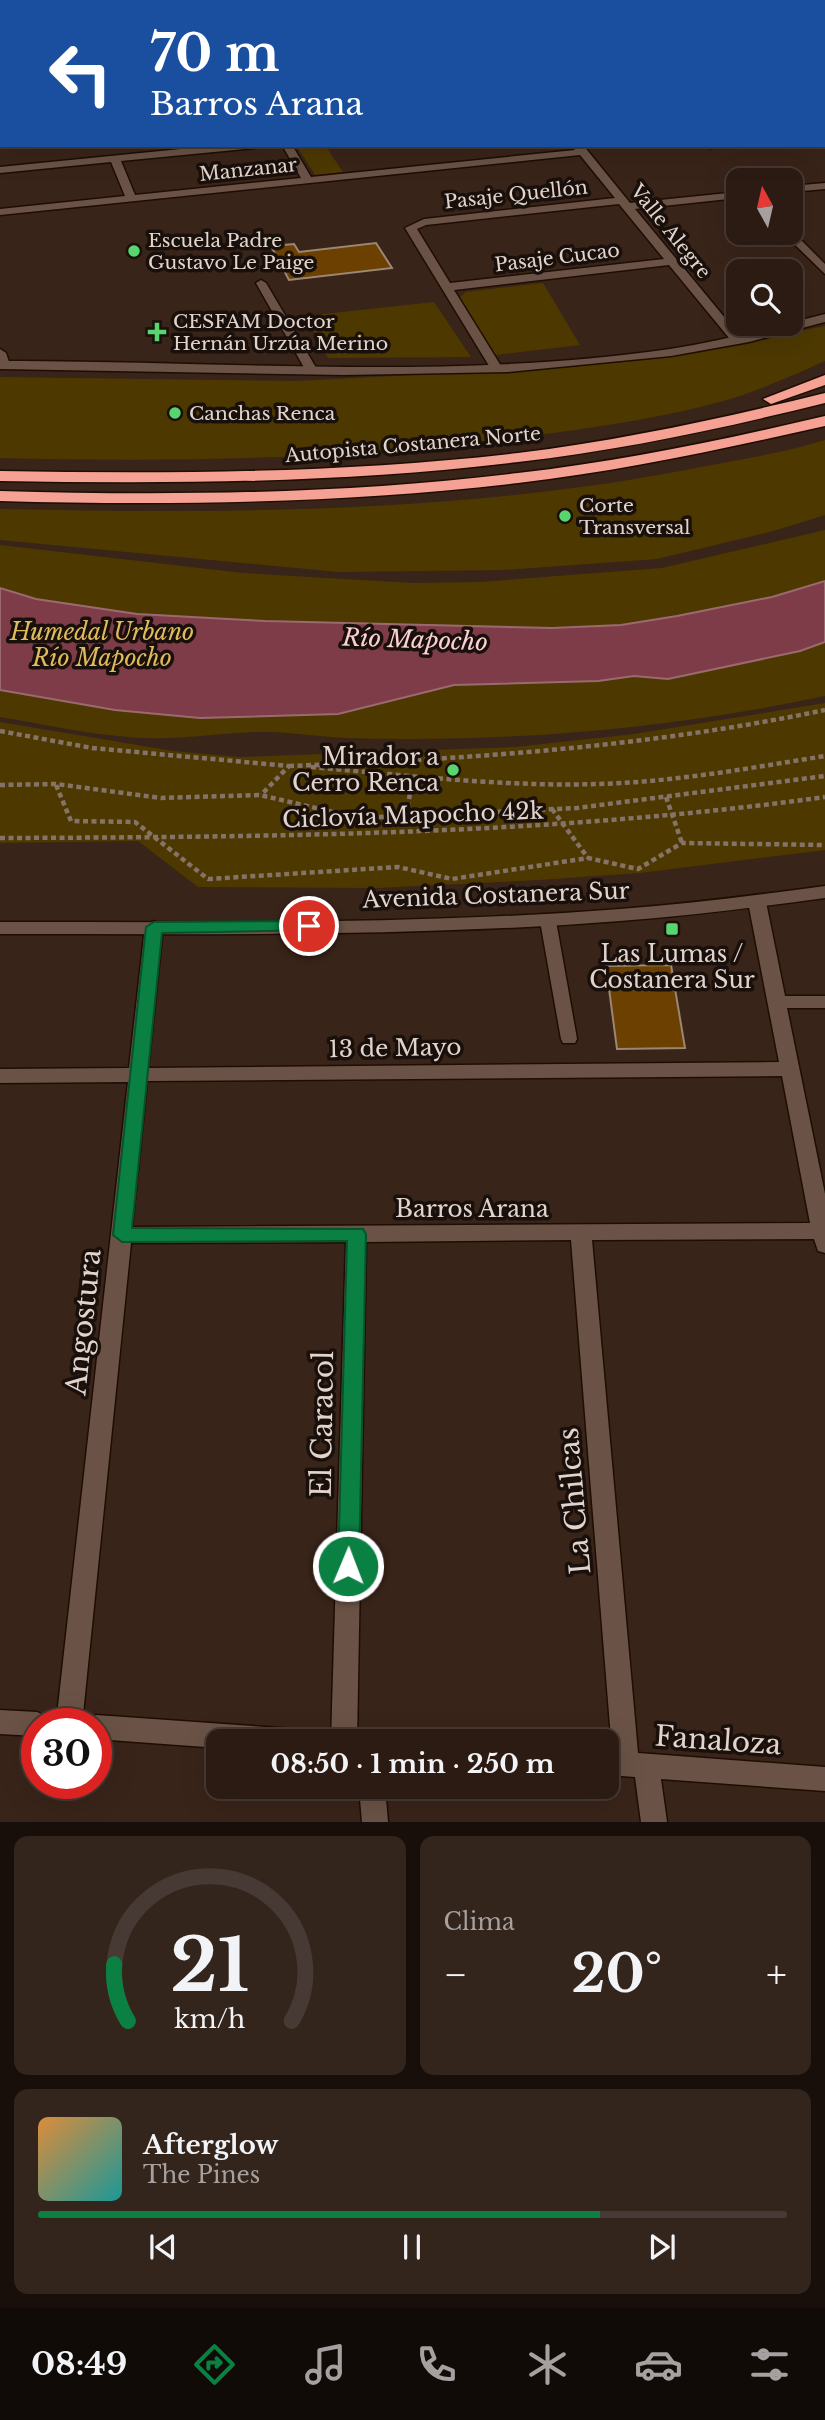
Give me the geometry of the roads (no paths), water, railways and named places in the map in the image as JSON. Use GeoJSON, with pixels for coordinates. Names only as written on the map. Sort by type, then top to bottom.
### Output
{"type":"FeatureCollection","features":[{"type":"Feature","properties":{"kind":"highway"},"geometry":{"type":"LineString","coordinates":[[633,440],[759,403],[825,380]]}},
{"type":"Feature","properties":{"kind":"highway","name":"Autopista Costanera Norte"},"geometry":{"type":"LineString","coordinates":[[0,475],[202,479],[339,474],[470,463],[633,440],[825,398]]}},
{"type":"Feature","properties":{"kind":"highway","name":"Autopista Costanera Norte"},"geometry":{"type":"LineString","coordinates":[[0,496],[241,499],[420,488],[644,460],[825,421]]}},
{"type":"Feature","properties":{"kind":"street"},"geometry":{"type":"LineString","coordinates":[[0,170],[235,147]]}},
{"type":"Feature","properties":{"kind":"street"},"geometry":{"type":"LineString","coordinates":[[288,147],[308,180]]}},
{"type":"Feature","properties":{"kind":"street","name":"Manzanar"},"geometry":{"type":"LineString","coordinates":[[0,212],[580,149]]}},
{"type":"Feature","properties":{"kind":"street","name":"Valle Alegre"},"geometry":{"type":"LineString","coordinates":[[580,149],[738,341]]}},
{"type":"Feature","properties":{"kind":"street"},"geometry":{"type":"LineString","coordinates":[[115,159],[131,198]]}},
{"type":"Feature","properties":{"kind":"street"},"geometry":{"type":"LineString","coordinates":[[803,188],[825,186]]}},
{"type":"Feature","properties":{"kind":"street","name":"Pasaje Quellón"},"geometry":{"type":"LineString","coordinates":[[446,287],[411,231],[413,225],[626,203],[726,196]]}},
{"type":"Feature","properties":{"kind":"street"},"geometry":{"type":"LineString","coordinates":[[800,245],[825,271]]}},
{"type":"Feature","properties":{"kind":"street","name":"Pasaje Cucao"},"geometry":{"type":"LineString","coordinates":[[446,287],[673,261]]}},
{"type":"Feature","properties":{"kind":"street"},"geometry":{"type":"LineString","coordinates":[[446,287],[495,366]]}},
{"type":"Feature","properties":{"kind":"street"},"geometry":{"type":"LineString","coordinates":[[1,361],[312,371],[495,366],[660,354],[738,341],[825,318]]}},
{"type":"Feature","properties":{"kind":"street","name":"Avenida Costanera Sur"},"geometry":{"type":"LineString","coordinates":[[0,929],[548,921],[757,902],[825,892]]}},
{"type":"Feature","properties":{"kind":"street"},"geometry":{"type":"LineString","coordinates":[[757,902],[790,1069],[816,1150],[824,1238]]}},
{"type":"Feature","properties":{"kind":"street","name":"Angostura"},"geometry":{"type":"LineString","coordinates":[[71,1708],[154,927]]}},
{"type":"Feature","properties":{"kind":"street"},"geometry":{"type":"LineString","coordinates":[[777,1002],[825,1002]]}},
{"type":"Feature","properties":{"kind":"street","name":"13 de Mayo"},"geometry":{"type":"LineString","coordinates":[[0,1076],[790,1069]]}},
{"type":"Feature","properties":{"kind":"street","name":"Barros Arana"},"geometry":{"type":"LineString","coordinates":[[122,1235],[581,1233],[824,1238]]}},
{"type":"Feature","properties":{"kind":"street","name":"La Chilcas"},"geometry":{"type":"LineString","coordinates":[[581,1233],[627,1765],[654,1822]]}},
{"type":"Feature","properties":{"kind":"street","name":"El Caracol"},"geometry":{"type":"LineString","coordinates":[[344,1729],[356,1234]]}},
{"type":"Feature","properties":{"kind":"street"},"geometry":{"type":"LineString","coordinates":[[0,1722],[21,1723]]}},
{"type":"Feature","properties":{"kind":"street"},"geometry":{"type":"LineString","coordinates":[[112,1728],[206,1735]]}},
{"type":"Feature","properties":{"kind":"street","name":"Fanaloza"},"geometry":{"type":"LineString","coordinates":[[627,1765],[825,1779]]}},
{"type":"Feature","properties":{"kind":"street"},"geometry":{"type":"LineString","coordinates":[[373,1799],[375,1822]]}},
{"type":"Feature","properties":{"kind":"lane"},"geometry":{"type":"LineString","coordinates":[[261,283],[312,371]]}},
{"type":"Feature","properties":{"kind":"lane"},"geometry":{"type":"LineString","coordinates":[[548,921],[569,1039]]}},
{"type":"Feature","properties":{"kind":"water","name":"Río Mapocho"},"geometry":{"type":"Polygon","coordinates":[[[825,581],[825,642],[800,651],[668,679],[634,676],[598,681],[454,685],[338,714],[200,718],[115,710],[0,690],[0,588],[36,599],[137,614],[265,621],[552,628],[621,625],[677,616],[772,597],[825,581]]]}},
{"type":"Feature","properties":{"kind":"place","name":"Escuela Padre Gustavo Le Paige"},"geometry":{"type":"Point","coordinates":[134,251]}},
{"type":"Feature","properties":{"kind":"place","name":"CESFAM Doctor Hernán Urzúa Merino"},"geometry":{"type":"Point","coordinates":[157,332]}},
{"type":"Feature","properties":{"kind":"place","name":"Canchas Renca"},"geometry":{"type":"Point","coordinates":[175,413]}},
{"type":"Feature","properties":{"kind":"place","name":"Corte Transversal"},"geometry":{"type":"Point","coordinates":[565,516]}},
{"type":"Feature","properties":{"kind":"place","name":"Mirador a Cerro Renca"},"geometry":{"type":"Point","coordinates":[453,770]}},
{"type":"Feature","properties":{"kind":"place","name":"Las Lumas / Costanera Sur"},"geometry":{"type":"Point","coordinates":[672,929]}},
{"type":"Feature","properties":{"kind":"park label","name":"Humedal Urbano Río Mapocho"},"geometry":{"type":"Point","coordinates":[102,645]}}]}
